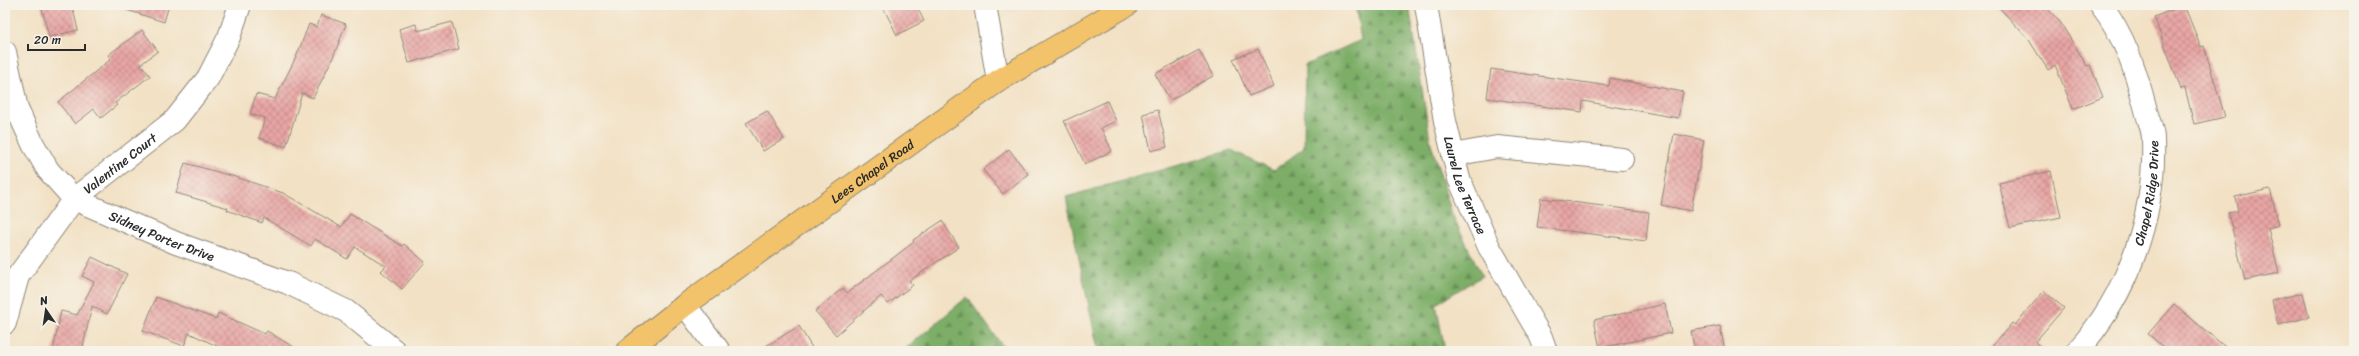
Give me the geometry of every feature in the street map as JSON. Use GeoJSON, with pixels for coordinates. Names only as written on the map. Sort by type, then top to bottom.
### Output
{"type":"FeatureCollection","features":[{"type":"Feature","properties":{"kind":"main road","name":"Lees Chapel Road"},"geometry":{"type":"LineString","coordinates":[[627,351],[685,305],[998,81],[1127,5]]}},
{"type":"Feature","properties":{"kind":"street","name":"Valentine Court"},"geometry":{"type":"LineString","coordinates":[[5,323],[18,276],[74,199],[174,120],[208,78],[229,37],[240,5]]}},
{"type":"Feature","properties":{"kind":"street"},"geometry":{"type":"LineString","coordinates":[[985,5],[998,81]]}},
{"type":"Feature","properties":{"kind":"street","name":"Laurel Lee Terrace"},"geometry":{"type":"LineString","coordinates":[[1426,5],[1445,121],[1459,179],[1489,247],[1542,337],[1546,351]]}},
{"type":"Feature","properties":{"kind":"street","name":"Chapel Ridge Drive"},"geometry":{"type":"LineString","coordinates":[[2087,348],[2112,304],[2135,252],[2150,198],[2153,138],[2137,74],[2115,23],[2101,5]]}},
{"type":"Feature","properties":{"kind":"street","name":"Sidney Porter Drive"},"geometry":{"type":"LineString","coordinates":[[5,52],[17,109],[33,144],[48,170],[74,199],[176,244],[288,283],[346,311],[395,351]]}},
{"type":"Feature","properties":{"kind":"street"},"geometry":{"type":"LineString","coordinates":[[1453,155],[1498,147],[1622,159]]}},
{"type":"Feature","properties":{"kind":"street"},"geometry":{"type":"LineString","coordinates":[[685,305],[719,351]]}},
{"type":"Feature","properties":{"kind":"green space"},"geometry":{"type":"Polygon","coordinates":[[[1355,5],[1409,5],[1430,140],[1452,214],[1482,276],[1436,304],[1445,351],[1094,351],[1098,350],[1066,197],[1231,150],[1274,170],[1304,148],[1305,65],[1361,40],[1355,5]]]}},
{"type":"Feature","properties":{"kind":"green space"},"geometry":{"type":"Polygon","coordinates":[[[967,297],[1006,351],[903,351],[967,297]]]}},
{"type":"Feature","properties":{"kind":"building"},"geometry":{"type":"Polygon","coordinates":[[[41,5],[72,5],[78,30],[49,37],[41,5]]]}},
{"type":"Feature","properties":{"kind":"building"},"geometry":{"type":"Polygon","coordinates":[[[121,5],[169,5],[164,22],[121,8],[121,5]]]}},
{"type":"Feature","properties":{"kind":"building"},"geometry":{"type":"Polygon","coordinates":[[[882,5],[916,5],[924,21],[897,35],[882,5]]]}},
{"type":"Feature","properties":{"kind":"building"},"geometry":{"type":"Polygon","coordinates":[[[1997,5],[2044,5],[2060,22],[2087,66],[2090,65],[2103,97],[2073,109],[2055,65],[2048,70],[2029,40],[1997,5]]]}},
{"type":"Feature","properties":{"kind":"building"},"geometry":{"type":"Polygon","coordinates":[[[2184,5],[2201,47],[2204,46],[2225,117],[2194,124],[2185,88],[2181,89],[2154,17],[2184,5]]]}},
{"type":"Feature","properties":{"kind":"building"},"geometry":{"type":"Polygon","coordinates":[[[321,15],[346,24],[334,55],[313,98],[302,93],[286,147],[259,138],[265,118],[250,114],[256,94],[275,99],[297,55],[309,24],[317,27],[321,15]]]}},
{"type":"Feature","properties":{"kind":"building"},"geometry":{"type":"Polygon","coordinates":[[[452,22],[459,49],[409,63],[399,29],[416,24],[418,31],[452,22]]]}},
{"type":"Feature","properties":{"kind":"building"},"geometry":{"type":"Polygon","coordinates":[[[142,30],[158,51],[141,64],[150,76],[115,103],[117,105],[101,118],[94,109],[75,124],[58,102],[111,59],[108,55],[142,30]]]}},
{"type":"Feature","properties":{"kind":"building"},"geometry":{"type":"Polygon","coordinates":[[[1258,49],[1274,86],[1249,96],[1233,59],[1258,49]]]}},
{"type":"Feature","properties":{"kind":"building"},"geometry":{"type":"Polygon","coordinates":[[[1199,50],[1213,76],[1170,100],[1155,74],[1199,50]]]}},
{"type":"Feature","properties":{"kind":"building"},"geometry":{"type":"Polygon","coordinates":[[[1491,69],[1609,86],[1610,78],[1683,92],[1678,118],[1583,101],[1582,112],[1487,98],[1491,69]]]}},
{"type":"Feature","properties":{"kind":"building"},"geometry":{"type":"Polygon","coordinates":[[[1107,101],[1116,121],[1101,128],[1112,151],[1085,164],[1064,121],[1107,101]]]}},
{"type":"Feature","properties":{"kind":"building"},"geometry":{"type":"Polygon","coordinates":[[[1158,110],[1167,147],[1151,151],[1143,114],[1158,110]]]}},
{"type":"Feature","properties":{"kind":"building"},"geometry":{"type":"Polygon","coordinates":[[[767,111],[784,139],[763,151],[746,123],[767,111]]]}},
{"type":"Feature","properties":{"kind":"building"},"geometry":{"type":"Polygon","coordinates":[[[1674,134],[1704,140],[1691,211],[1661,205],[1674,134]]]}},
{"type":"Feature","properties":{"kind":"building"},"geometry":{"type":"Polygon","coordinates":[[[1009,149],[1028,174],[1003,194],[983,170],[1009,149]]]}},
{"type":"Feature","properties":{"kind":"building"},"geometry":{"type":"Polygon","coordinates":[[[185,163],[239,178],[283,193],[341,227],[350,214],[402,246],[404,244],[425,262],[402,289],[381,271],[386,266],[355,247],[347,259],[315,239],[311,246],[264,218],[262,223],[227,210],[228,208],[176,193],[185,163]]]}},
{"type":"Feature","properties":{"kind":"building"},"geometry":{"type":"Polygon","coordinates":[[[2051,171],[2061,217],[2010,228],[1999,183],[2051,171]]]}},
{"type":"Feature","properties":{"kind":"building"},"geometry":{"type":"Polygon","coordinates":[[[2270,189],[2279,225],[2268,228],[2279,273],[2245,280],[2228,213],[2238,211],[2235,197],[2270,189]]]}},
{"type":"Feature","properties":{"kind":"building"},"geometry":{"type":"Polygon","coordinates":[[[1541,198],[1649,212],[1646,241],[1537,227],[1541,198]]]}},
{"type":"Feature","properties":{"kind":"building"},"geometry":{"type":"Polygon","coordinates":[[[942,221],[959,247],[909,281],[913,285],[888,304],[881,296],[836,335],[815,311],[843,288],[847,293],[914,242],[913,240],[942,221]]]}},
{"type":"Feature","properties":{"kind":"building"},"geometry":{"type":"Polygon","coordinates":[[[92,257],[127,274],[107,314],[92,306],[82,351],[53,351],[61,311],[77,315],[94,282],[82,276],[92,257]]]}},
{"type":"Feature","properties":{"kind":"building"},"geometry":{"type":"Polygon","coordinates":[[[2044,291],[2064,308],[2035,342],[2045,351],[1988,351],[2012,323],[2015,325],[2044,291]]]}},
{"type":"Feature","properties":{"kind":"building"},"geometry":{"type":"Polygon","coordinates":[[[2303,293],[2309,317],[2278,325],[2272,300],[2303,293]]]}},
{"type":"Feature","properties":{"kind":"building"},"geometry":{"type":"Polygon","coordinates":[[[156,297],[216,319],[218,313],[265,334],[267,331],[300,351],[228,351],[189,333],[184,346],[143,331],[156,297]]]}},
{"type":"Feature","properties":{"kind":"building"},"geometry":{"type":"Polygon","coordinates":[[[1665,304],[1671,333],[1600,348],[1594,320],[1665,304]]]}},
{"type":"Feature","properties":{"kind":"building"},"geometry":{"type":"Polygon","coordinates":[[[2174,304],[2230,351],[2168,351],[2148,334],[2174,304]]]}},
{"type":"Feature","properties":{"kind":"building"},"geometry":{"type":"Polygon","coordinates":[[[799,326],[814,351],[758,351],[799,326]]]}},
{"type":"Feature","properties":{"kind":"building"},"geometry":{"type":"Polygon","coordinates":[[[1720,326],[1725,351],[1695,351],[1691,331],[1720,326]]]}}]}
